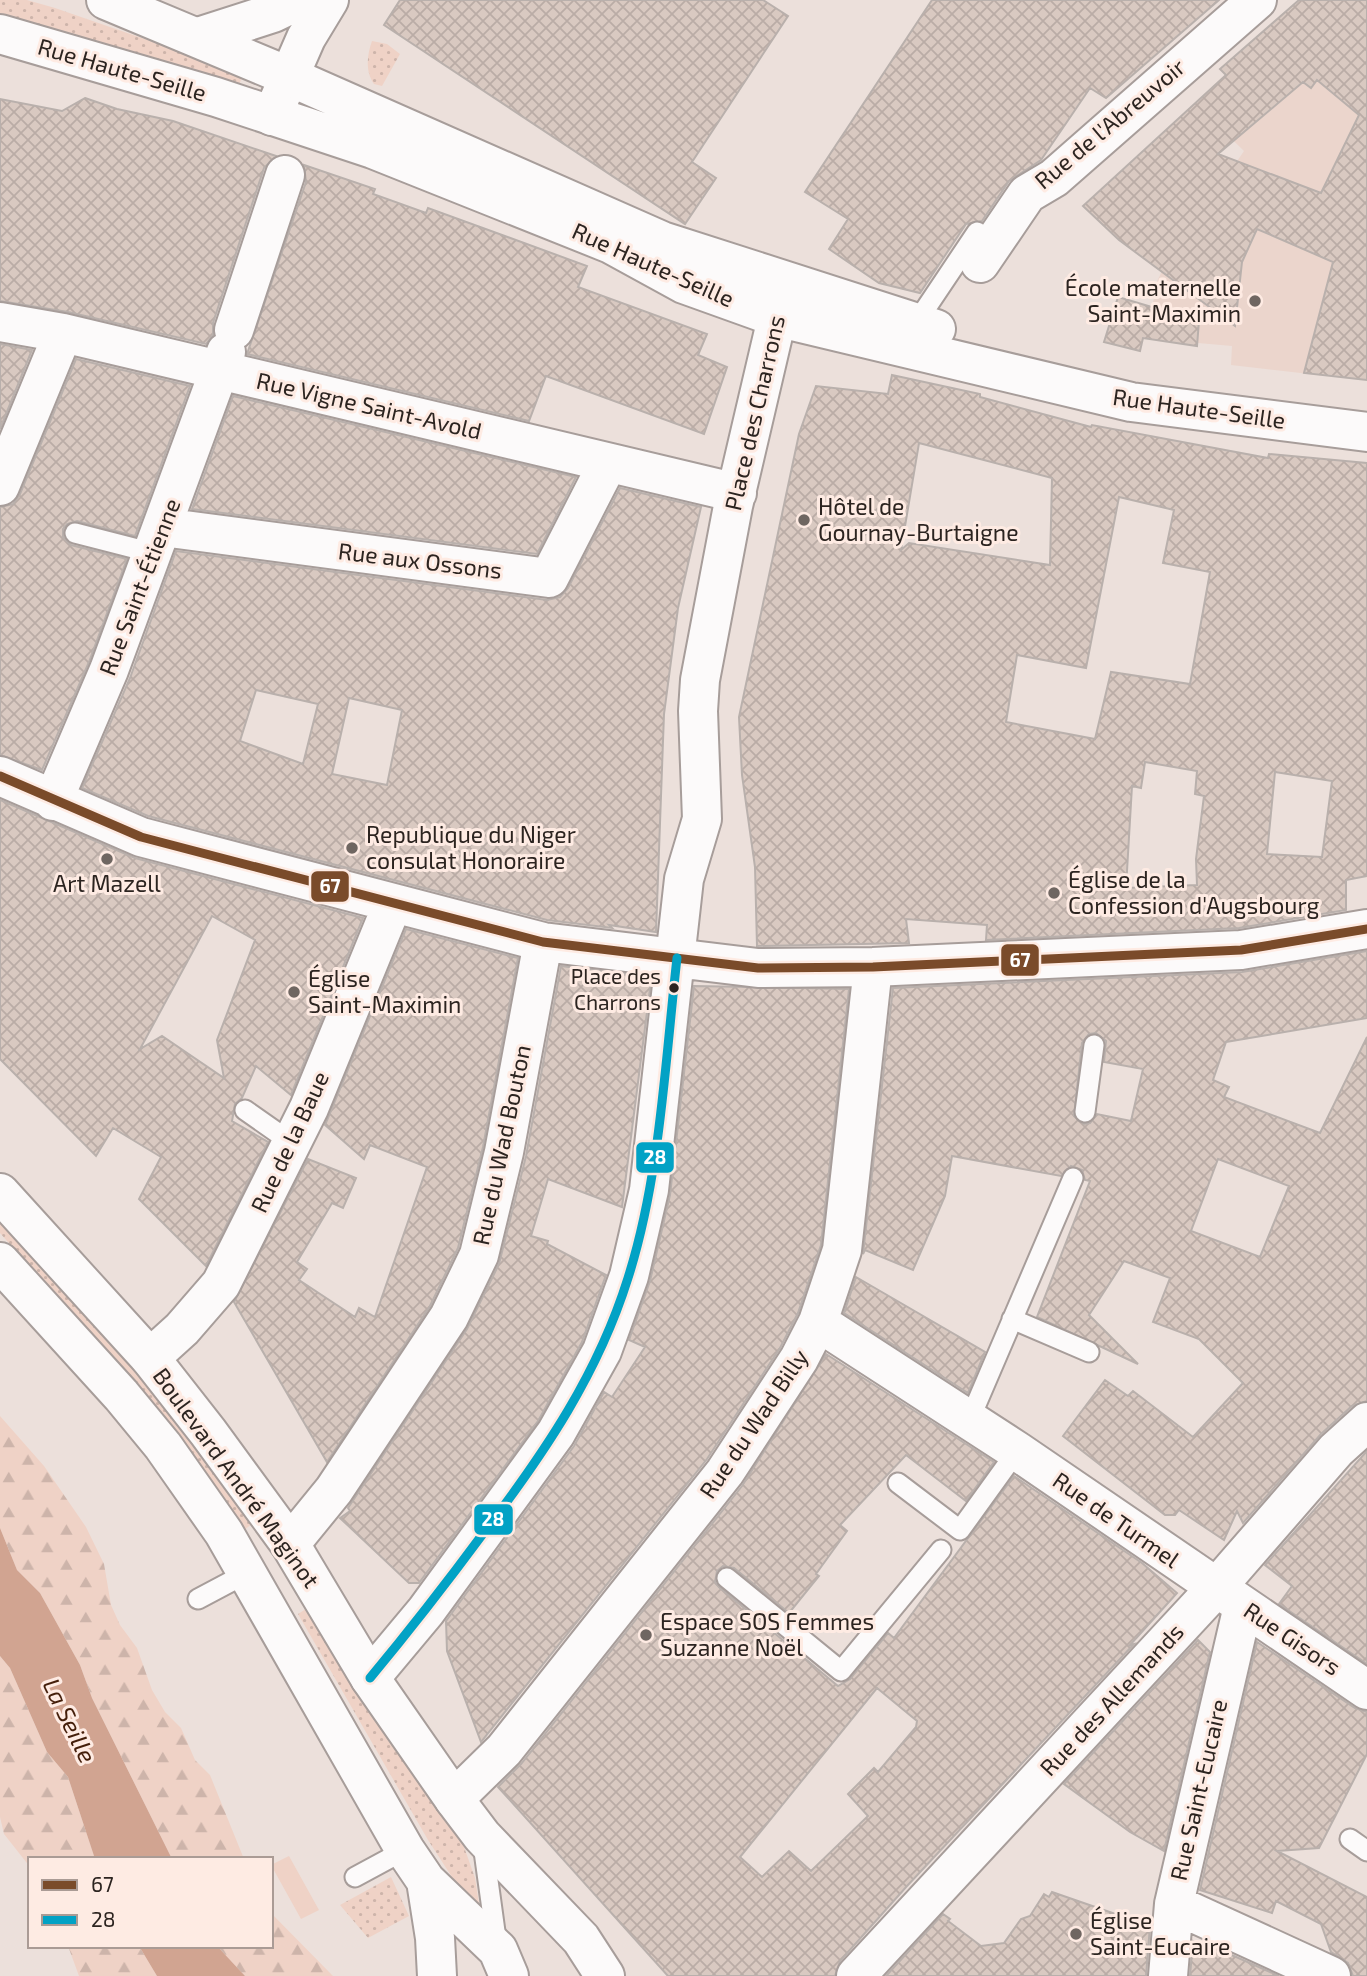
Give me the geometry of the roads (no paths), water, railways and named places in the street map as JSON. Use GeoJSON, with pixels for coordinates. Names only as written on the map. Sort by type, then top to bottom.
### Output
{"type":"FeatureCollection","features":[{"type":"Feature","properties":{"kind":"street","name":"Rue Haute-Seille"},"geometry":{"type":"LineString","coordinates":[[106,0],[288,76],[662,242],[781,300]]}},
{"type":"Feature","properties":{"kind":"street"},"geometry":{"type":"LineString","coordinates":[[198,37],[273,13],[300,0]]}},
{"type":"Feature","properties":{"kind":"street"},"geometry":{"type":"LineString","coordinates":[[272,116],[288,76],[330,0]]}},
{"type":"Feature","properties":{"kind":"street","name":"Rue de l'Abreuvoir"},"geometry":{"type":"LineString","coordinates":[[979,247],[1027,194],[1054,178],[1256,0]]}},
{"type":"Feature","properties":{"kind":"street","name":"Rue Haute-Seille"},"geometry":{"type":"LineString","coordinates":[[0,34],[373,149],[611,244],[684,284],[781,300],[911,335],[1131,402],[1367,432]]}},
{"type":"Feature","properties":{"kind":"street","name":"Rue Saint-Étienne"},"geometry":{"type":"LineString","coordinates":[[52,801],[109,670],[158,540],[227,351],[285,175]]}},
{"type":"Feature","properties":{"kind":"street","name":"Place des Charrons"},"geometry":{"type":"LineString","coordinates":[[370,1678],[425,1611],[537,1463],[581,1392],[601,1351],[629,1276],[649,1190],[684,879],[702,819],[698,711],[701,680],[735,500],[781,300]]}},
{"type":"Feature","properties":{"kind":"street","name":"Rue Vigne Saint-Avold"},"geometry":{"type":"LineString","coordinates":[[0,322],[63,333],[227,351],[735,500]]}},
{"type":"Feature","properties":{"kind":"street"},"geometry":{"type":"LineString","coordinates":[[0,486],[63,333]]}},
{"type":"Feature","properties":{"kind":"street","name":"Rue Haute-Seille"},"geometry":{"type":"LineString","coordinates":[[911,335],[1136,380],[1367,407]]}},
{"type":"Feature","properties":{"kind":"street","name":"Rue aux Ossons"},"geometry":{"type":"LineString","coordinates":[[158,540],[549,578],[608,463]]}},
{"type":"Feature","properties":{"kind":"street"},"geometry":{"type":"LineString","coordinates":[[0,776],[52,801],[142,837],[543,942],[758,968],[1104,967],[1241,950],[1367,929]]}},
{"type":"Feature","properties":{"kind":"street","name":"Rue de la Baue"},"geometry":{"type":"LineString","coordinates":[[150,1358],[182,1329],[221,1284],[309,1108],[393,903]]}},
{"type":"Feature","properties":{"kind":"street","name":"Rue du Wad Bouton"},"geometry":{"type":"LineString","coordinates":[[247,1573],[290,1544],[334,1490],[449,1317],[479,1255],[504,1152],[543,942]]}},
{"type":"Feature","properties":{"kind":"street","name":"Rue du Wad Billy"},"geometry":{"type":"LineString","coordinates":[[454,1799],[504,1750],[683,1542],[767,1410],[818,1322],[842,1250],[873,967]]}},
{"type":"Feature","properties":{"kind":"street","name":"Boulevard André Maginot"},"geometry":{"type":"LineString","coordinates":[[0,1193],[150,1358],[290,1544],[370,1678],[454,1799],[482,1836],[581,1939],[605,1976]]}},
{"type":"Feature","properties":{"kind":"street","name":"Boulevard André Maginot"},"geometry":{"type":"LineString","coordinates":[[0,1262],[121,1395],[163,1446],[224,1533],[405,1850],[426,1881],[504,1963]]}},
{"type":"Feature","properties":{"kind":"street","name":"Rue de Turmel"},"geometry":{"type":"LineString","coordinates":[[818,1322],[1017,1451],[1230,1597]]}},
{"type":"Feature","properties":{"kind":"street","name":"Rue des Allemands"},"geometry":{"type":"LineString","coordinates":[[856,1976],[1230,1597],[1245,1554],[1340,1460],[1367,1422]]}},
{"type":"Feature","properties":{"kind":"street","name":"Rue Gisors"},"geometry":{"type":"LineString","coordinates":[[1230,1597],[1367,1690]]}},
{"type":"Feature","properties":{"kind":"street","name":"Rue Saint-Eucaire"},"geometry":{"type":"LineString","coordinates":[[1168,1976],[1174,1904],[1230,1597]]}},
{"type":"Feature","properties":{"kind":"street"},"geometry":{"type":"LineString","coordinates":[[426,1881],[435,1938],[437,1976]]}},
{"type":"Feature","properties":{"kind":"street"},"geometry":{"type":"LineString","coordinates":[[1174,1904],[1331,1976]]}},
{"type":"Feature","properties":{"kind":"lane"},"geometry":{"type":"LineString","coordinates":[[911,335],[979,247]]}},
{"type":"Feature","properties":{"kind":"lane"},"geometry":{"type":"LineString","coordinates":[[75,533],[158,540]]}},
{"type":"Feature","properties":{"kind":"lane"},"geometry":{"type":"LineString","coordinates":[[1085,1112],[1094,1045]]}},
{"type":"Feature","properties":{"kind":"lane"},"geometry":{"type":"LineString","coordinates":[[245,1110],[292,1143]]}},
{"type":"Feature","properties":{"kind":"lane"},"geometry":{"type":"LineString","coordinates":[[969,1421],[1073,1178]]}},
{"type":"Feature","properties":{"kind":"lane"},"geometry":{"type":"LineString","coordinates":[[1012,1320],[1089,1352]]}},
{"type":"Feature","properties":{"kind":"lane"},"geometry":{"type":"LineString","coordinates":[[898,1483],[960,1530],[1017,1451]]}},
{"type":"Feature","properties":{"kind":"lane"},"geometry":{"type":"LineString","coordinates":[[727,1578],[841,1671],[941,1550]]}},
{"type":"Feature","properties":{"kind":"lane"},"geometry":{"type":"LineString","coordinates":[[198,1599],[247,1573]]}},
{"type":"Feature","properties":{"kind":"lane"},"geometry":{"type":"LineString","coordinates":[[482,1836],[504,1963]]}},
{"type":"Feature","properties":{"kind":"lane"},"geometry":{"type":"LineString","coordinates":[[1350,1839],[1367,1850]]}},
{"type":"Feature","properties":{"kind":"lane"},"geometry":{"type":"LineString","coordinates":[[355,1877],[405,1850]]}},
{"type":"Feature","properties":{"kind":"water","name":"La Seille"},"geometry":{"type":"Polygon","coordinates":[[[0,1528],[17,1570],[40,1593],[80,1665],[92,1698],[171,1857],[94,1857],[68,1777],[47,1752],[10,1668],[0,1656],[0,1528]]]}},
{"type":"Feature","properties":{"kind":"water"},"geometry":{"type":"Polygon","coordinates":[[[140,1948],[219,1948],[245,1976],[157,1976],[140,1948]]]}},
{"type":"Feature","properties":{"kind":"place","name":"École maternelle Saint-Maximin"},"geometry":{"type":"Point","coordinates":[1255,301]}},
{"type":"Feature","properties":{"kind":"place","name":"Hôtel de Gournay-Burtaigne"},"geometry":{"type":"Point","coordinates":[804,520]}},
{"type":"Feature","properties":{"kind":"place","name":"Republique du Niger consulat Honoraire"},"geometry":{"type":"Point","coordinates":[352,848]}},
{"type":"Feature","properties":{"kind":"place","name":"Art Mazell"},"geometry":{"type":"Point","coordinates":[107,859]}},
{"type":"Feature","properties":{"kind":"place","name":"Église de la Confession d'Augsbourg"},"geometry":{"type":"Point","coordinates":[1054,893]}},
{"type":"Feature","properties":{"kind":"place","name":"Place des Charrons"},"geometry":{"type":"Point","coordinates":[674,988]}},
{"type":"Feature","properties":{"kind":"place","name":"Église Saint-Maximin"},"geometry":{"type":"Point","coordinates":[294,992]}},
{"type":"Feature","properties":{"kind":"place","name":"Espace SOS Femmes Suzanne Noël"},"geometry":{"type":"Point","coordinates":[646,1635]}},
{"type":"Feature","properties":{"kind":"place","name":"Église Saint-Eucaire"},"geometry":{"type":"Point","coordinates":[1076,1934]}}]}
